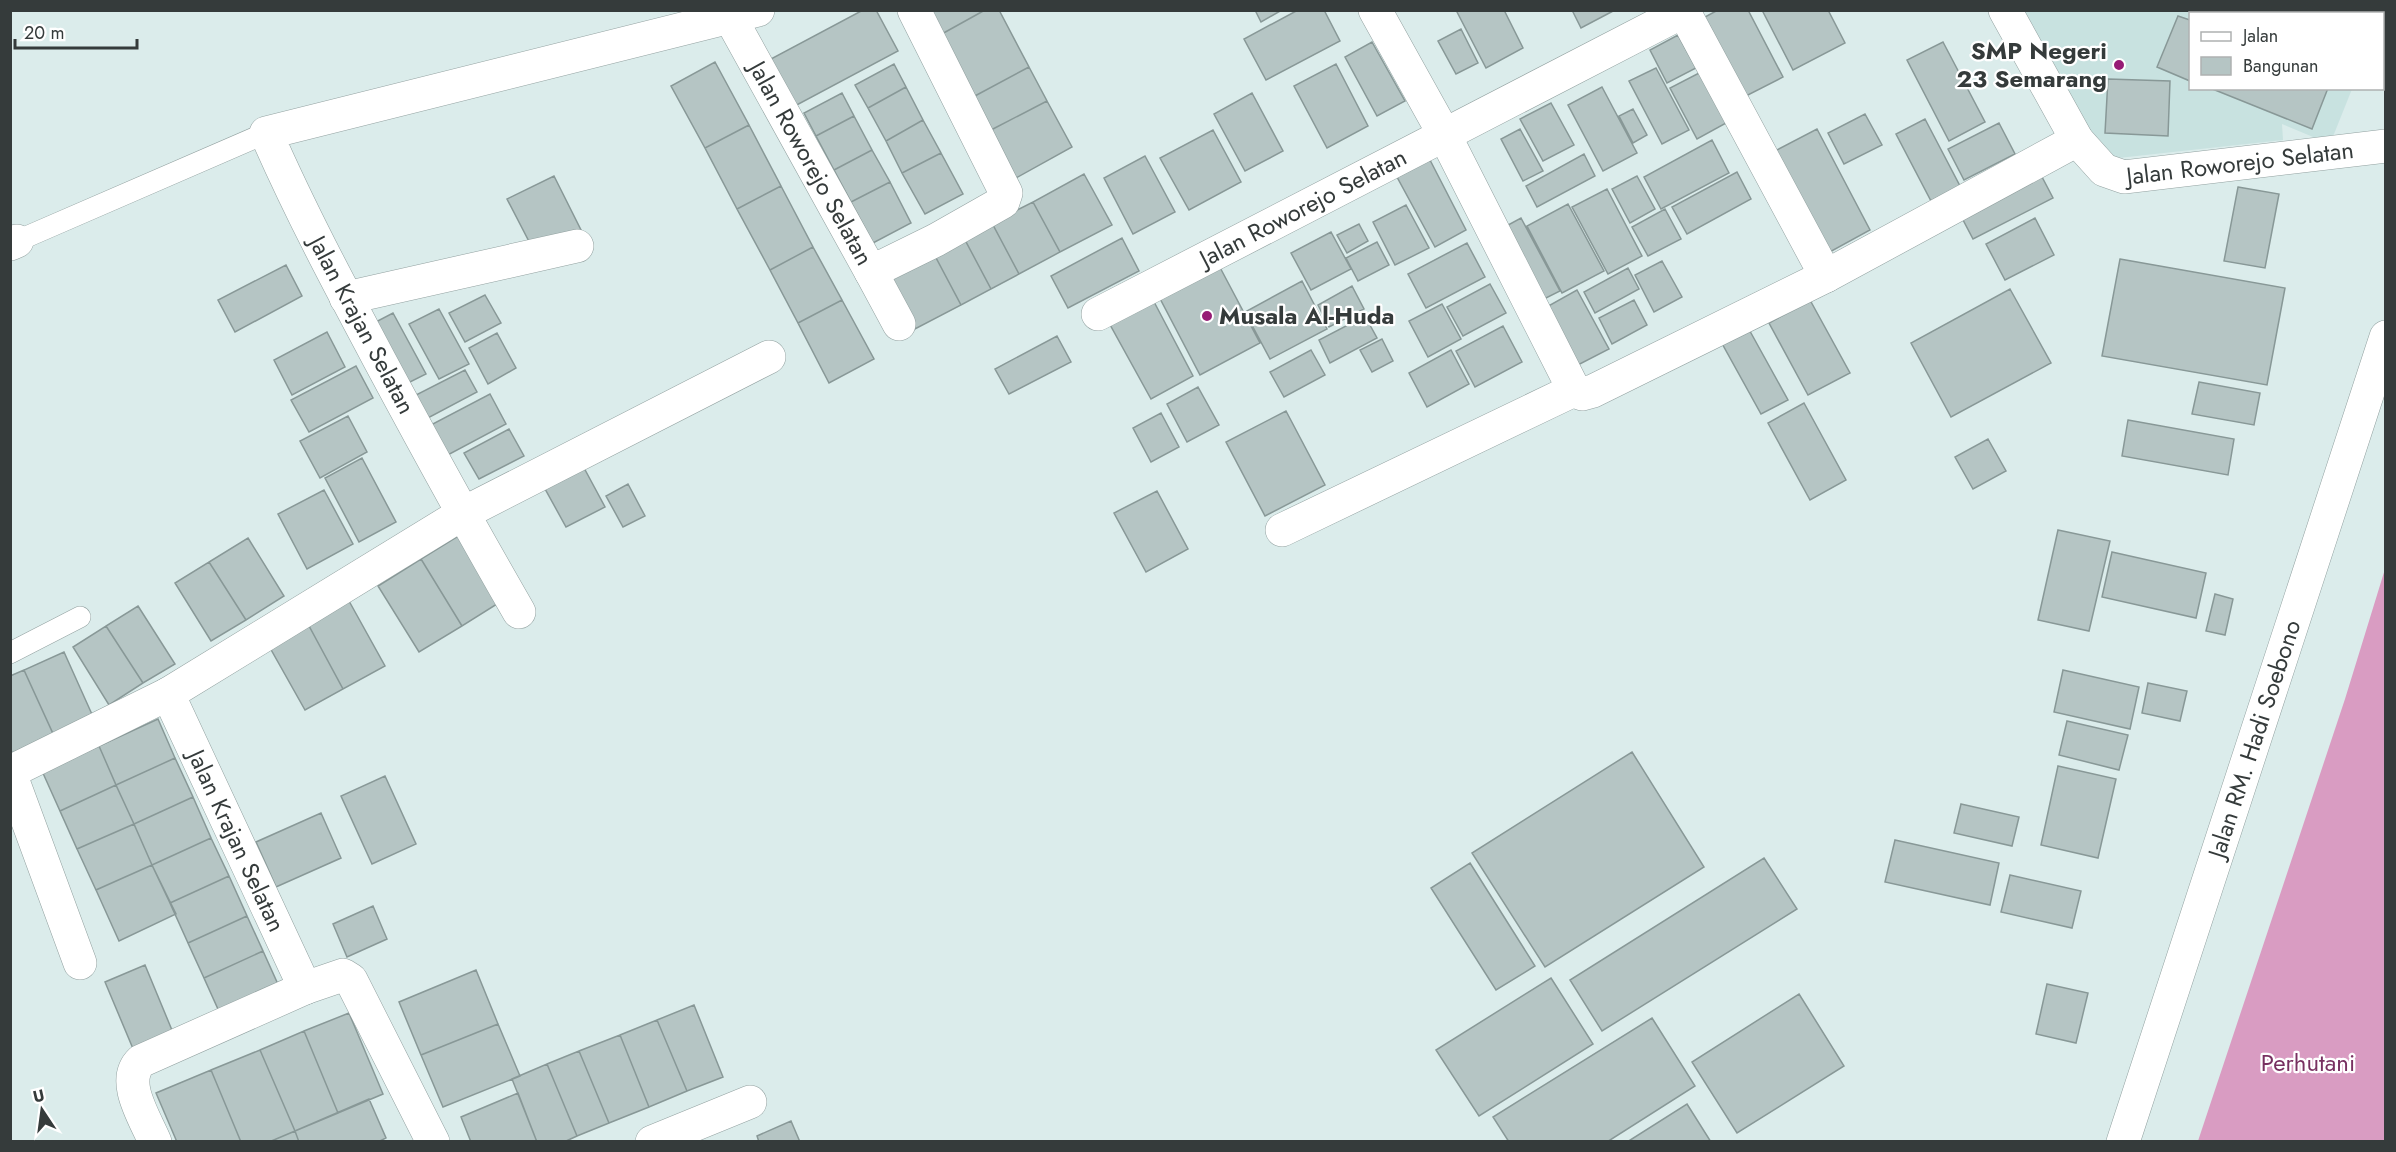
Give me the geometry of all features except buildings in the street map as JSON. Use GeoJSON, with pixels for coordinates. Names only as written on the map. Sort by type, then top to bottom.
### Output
{"type":"FeatureCollection","features":[{"type":"Feature","properties":{"kind":"street","name":"Jalan Roworejo Selatan"},"geometry":{"type":"LineString","coordinates":[[266,133],[745,15],[871,272],[936,240],[1003,202],[1006,193],[914,10]]}},
{"type":"Feature","properties":{"kind":"street"},"geometry":{"type":"LineString","coordinates":[[1375,10],[1444,134],[1574,390],[1582,394],[1593,391],[1826,276],[2077,140]]}},
{"type":"Feature","properties":{"kind":"street","name":"Jalan Roworejo Selatan"},"geometry":{"type":"LineString","coordinates":[[2005,10],[2077,140],[2104,170],[2124,177],[2385,146]]}},
{"type":"Feature","properties":{"kind":"street","name":"Jalan Roworejo Selatan"},"geometry":{"type":"LineString","coordinates":[[1098,314],[1684,11],[1826,276]]}},
{"type":"Feature","properties":{"kind":"street","name":"Jalan Krajan Selatan"},"geometry":{"type":"LineString","coordinates":[[266,133],[293,195],[346,298],[462,514],[519,612]]}},
{"type":"Feature","properties":{"kind":"street"},"geometry":{"type":"LineString","coordinates":[[346,298],[577,246]]}},
{"type":"Feature","properties":{"kind":"street"},"geometry":{"type":"LineString","coordinates":[[871,272],[899,324]]}},
{"type":"Feature","properties":{"kind":"street","name":"Jalan RM. Hadi Soebono"},"geometry":{"type":"LineString","coordinates":[[2123,1142],[2385,337]]}},
{"type":"Feature","properties":{"kind":"street"},"geometry":{"type":"LineString","coordinates":[[80,963],[10,772],[168,694],[462,514],[769,357]]}},
{"type":"Feature","properties":{"kind":"street"},"geometry":{"type":"LineString","coordinates":[[1282,530],[1574,390]]}},
{"type":"Feature","properties":{"kind":"street","name":"Jalan Krajan Selatan"},"geometry":{"type":"LineString","coordinates":[[168,694],[305,988]]}},
{"type":"Feature","properties":{"kind":"street"},"geometry":{"type":"LineString","coordinates":[[155,1142],[131,1082],[133,1069],[141,1061],[336,975],[343,975],[351,980],[433,1142]]}},
{"type":"Feature","properties":{"kind":"street"},"geometry":{"type":"LineString","coordinates":[[652,1142],[750,1102]]}},
{"type":"Feature","properties":{"kind":"lane"},"geometry":{"type":"LineString","coordinates":[[14,243],[266,133]]}},
{"type":"Feature","properties":{"kind":"lane"},"geometry":{"type":"LineString","coordinates":[[10,653],[80,617]]}},
{"type":"Feature","properties":{"kind":"shaded area","name":"SMP Negeri 23 Semarang"},"geometry":{"type":"Polygon","coordinates":[[[2016,11],[2383,11],[2189,12],[2189,90],[2352,90],[2330,144],[2282,124],[2283,140],[2100,160],[2016,11]]]}},
{"type":"Feature","properties":{"kind":"green space","name":"Perhutani"},"geometry":{"type":"Polygon","coordinates":[[[2385,569],[2385,1141],[2198,1141],[2345,699],[2385,569]]]}},
{"type":"Feature","properties":{"kind":"place","name":"SMP Negeri 23 Semarang"},"geometry":{"type":"Point","coordinates":[2119,65]}},
{"type":"Feature","properties":{"kind":"place","name":"Musala Al-Huda"},"geometry":{"type":"Point","coordinates":[1207,316]}}]}
